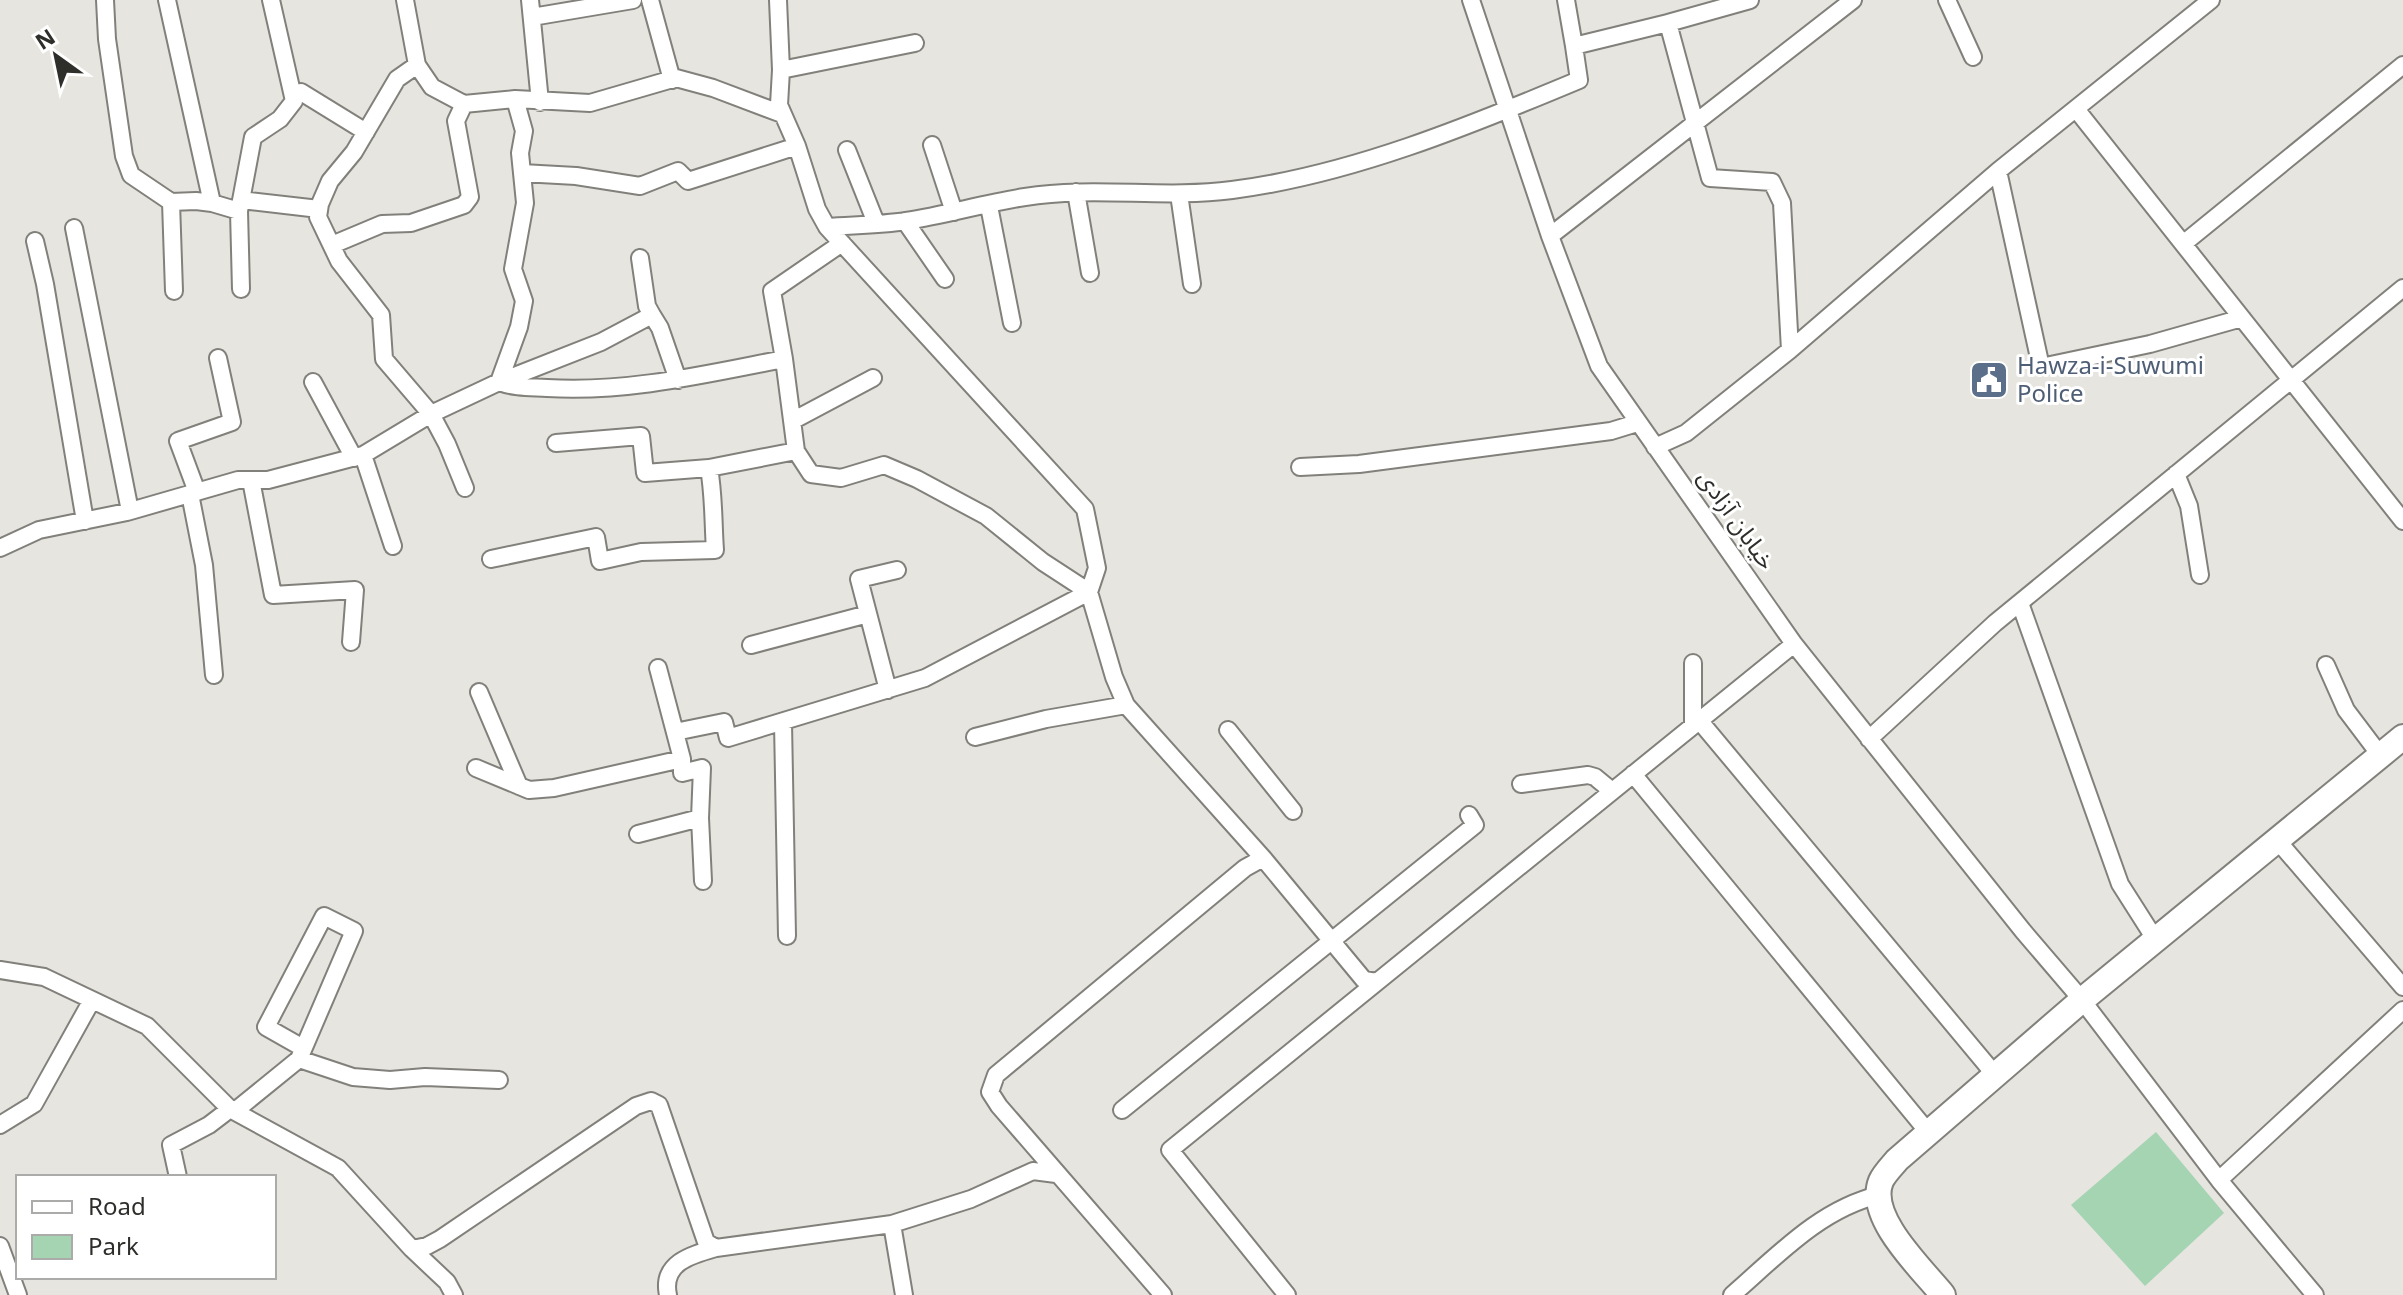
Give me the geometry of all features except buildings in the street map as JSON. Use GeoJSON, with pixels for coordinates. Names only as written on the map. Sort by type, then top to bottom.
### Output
{"type":"FeatureCollection","features":[{"type":"Feature","properties":{"kind":"highway"},"geometry":{"type":"LineString","coordinates":[[1943,1295],[1890,1231],[1881,1212],[1881,1181],[1889,1170],[1928,1132],[2082,1000],[2403,737]]}},
{"type":"Feature","properties":{"kind":"street"},"geometry":{"type":"LineString","coordinates":[[105,0],[107,39],[124,156],[131,175],[171,202],[319,209]]}},
{"type":"Feature","properties":{"kind":"street"},"geometry":{"type":"LineString","coordinates":[[167,0],[212,203]]}},
{"type":"Feature","properties":{"kind":"street"},"geometry":{"type":"LineString","coordinates":[[241,289],[240,206],[253,137],[280,119],[294,101],[271,0]]}},
{"type":"Feature","properties":{"kind":"street"},"geometry":{"type":"LineString","coordinates":[[405,0],[417,65],[432,87],[464,104],[515,99],[590,103],[676,78],[713,88],[782,114]]}},
{"type":"Feature","properties":{"kind":"street"},"geometry":{"type":"LineString","coordinates":[[540,102],[531,8],[633,0]]}},
{"type":"Feature","properties":{"kind":"street"},"geometry":{"type":"LineString","coordinates":[[650,0],[672,80]]}},
{"type":"Feature","properties":{"kind":"street"},"geometry":{"type":"LineString","coordinates":[[778,0],[779,105],[797,146],[817,209],[827,227],[1085,509],[1097,568],[1089,592],[1114,677],[1126,705],[1334,940],[1364,980],[1377,982]]}},
{"type":"Feature","properties":{"kind":"street","name":"خیابان آزادی"},"geometry":{"type":"LineString","coordinates":[[1471,0],[1550,236],[1599,366],[1794,644],[2082,1000],[2219,1180],[2315,1295]]}},
{"type":"Feature","properties":{"kind":"street"},"geometry":{"type":"LineString","coordinates":[[827,227],[905,221],[1024,197],[1076,192],[1179,194],[1230,191],[1345,169],[1508,110],[1579,80],[1566,0]]}},
{"type":"Feature","properties":{"kind":"street"},"geometry":{"type":"LineString","coordinates":[[1574,46],[1750,0]]}},
{"type":"Feature","properties":{"kind":"street"},"geometry":{"type":"LineString","coordinates":[[1550,236],[1853,0]]}},
{"type":"Feature","properties":{"kind":"street"},"geometry":{"type":"LineString","coordinates":[[1947,0],[1973,57]]}},
{"type":"Feature","properties":{"kind":"street"},"geometry":{"type":"LineString","coordinates":[[1655,447],[1686,433],[1790,350],[1998,171],[2211,0]]}},
{"type":"Feature","properties":{"kind":"street"},"geometry":{"type":"LineString","coordinates":[[1668,23],[1710,178],[1772,182],[1778,191],[1782,203],[1790,350]]}},
{"type":"Feature","properties":{"kind":"street"},"geometry":{"type":"LineString","coordinates":[[781,70],[915,43]]}},
{"type":"Feature","properties":{"kind":"street"},"geometry":{"type":"LineString","coordinates":[[417,65],[397,79],[354,152],[330,181],[318,217],[339,261],[381,315],[384,359],[431,414],[465,488]]}},
{"type":"Feature","properties":{"kind":"street"},"geometry":{"type":"LineString","coordinates":[[2183,244],[2403,65]]}},
{"type":"Feature","properties":{"kind":"street"},"geometry":{"type":"LineString","coordinates":[[293,94],[301,92],[366,132]]}},
{"type":"Feature","properties":{"kind":"street"},"geometry":{"type":"LineString","coordinates":[[499,382],[519,327],[524,301],[513,269],[525,203],[520,153],[524,131],[515,99]]}},
{"type":"Feature","properties":{"kind":"street"},"geometry":{"type":"LineString","coordinates":[[332,245],[382,224],[411,223],[464,205],[470,197],[456,121],[464,104]]}},
{"type":"Feature","properties":{"kind":"street"},"geometry":{"type":"LineString","coordinates":[[2076,109],[2403,521]]}},
{"type":"Feature","properties":{"kind":"street"},"geometry":{"type":"LineString","coordinates":[[932,145],[954,212]]}},
{"type":"Feature","properties":{"kind":"street"},"geometry":{"type":"LineString","coordinates":[[522,173],[576,176],[640,186],[678,171],[688,181],[797,146]]}},
{"type":"Feature","properties":{"kind":"street"},"geometry":{"type":"LineString","coordinates":[[847,150],[876,223]]}},
{"type":"Feature","properties":{"kind":"street"},"geometry":{"type":"LineString","coordinates":[[1998,171],[2041,367],[2150,344],[2242,318]]}},
{"type":"Feature","properties":{"kind":"street"},"geometry":{"type":"LineString","coordinates":[[1076,192],[1090,273]]}},
{"type":"Feature","properties":{"kind":"street"},"geometry":{"type":"LineString","coordinates":[[1179,194],[1192,284]]}},
{"type":"Feature","properties":{"kind":"street"},"geometry":{"type":"LineString","coordinates":[[171,202],[174,291]]}},
{"type":"Feature","properties":{"kind":"street"},"geometry":{"type":"LineString","coordinates":[[989,206],[1012,323]]}},
{"type":"Feature","properties":{"kind":"street"},"geometry":{"type":"LineString","coordinates":[[905,221],[945,279]]}},
{"type":"Feature","properties":{"kind":"street"},"geometry":{"type":"LineString","coordinates":[[74,228],[130,511]]}},
{"type":"Feature","properties":{"kind":"street"},"geometry":{"type":"LineString","coordinates":[[35,241],[85,521]]}},
{"type":"Feature","properties":{"kind":"street"},"geometry":{"type":"LineString","coordinates":[[842,243],[772,291],[794,420],[796,451],[811,474],[841,478],[884,465],[917,479],[986,516],[1043,562],[1089,592]]}},
{"type":"Feature","properties":{"kind":"street"},"geometry":{"type":"LineString","coordinates":[[640,258],[647,306],[660,328],[678,380]]}},
{"type":"Feature","properties":{"kind":"street"},"geometry":{"type":"LineString","coordinates":[[1869,739],[2020,603],[2403,288]]}},
{"type":"Feature","properties":{"kind":"street"},"geometry":{"type":"LineString","coordinates":[[1,547],[39,530],[130,511],[238,480],[268,480],[359,457],[431,414],[499,382],[601,342],[652,315]]}},
{"type":"Feature","properties":{"kind":"street"},"geometry":{"type":"LineString","coordinates":[[214,675],[194,493],[178,441],[232,422],[218,358]]}},
{"type":"Feature","properties":{"kind":"street"},"geometry":{"type":"LineString","coordinates":[[499,382],[518,389],[582,390],[678,380],[784,359]]}},
{"type":"Feature","properties":{"kind":"street"},"geometry":{"type":"LineString","coordinates":[[794,420],[873,378]]}},
{"type":"Feature","properties":{"kind":"street"},"geometry":{"type":"LineString","coordinates":[[313,382],[359,457],[393,546]]}},
{"type":"Feature","properties":{"kind":"street"},"geometry":{"type":"LineString","coordinates":[[1300,467],[1359,464],[1611,431],[1637,423]]}},
{"type":"Feature","properties":{"kind":"street"},"geometry":{"type":"LineString","coordinates":[[556,443],[641,436],[645,473],[709,468],[796,451]]}},
{"type":"Feature","properties":{"kind":"street"},"geometry":{"type":"LineString","coordinates":[[491,559],[596,537],[600,561],[641,552],[715,550],[715,506],[709,468]]}},
{"type":"Feature","properties":{"kind":"street"},"geometry":{"type":"LineString","coordinates":[[2176,474],[2189,506],[2200,575]]}},
{"type":"Feature","properties":{"kind":"street"},"geometry":{"type":"LineString","coordinates":[[251,480],[273,595],[355,590],[351,642]]}},
{"type":"Feature","properties":{"kind":"street"},"geometry":{"type":"LineString","coordinates":[[888,690],[859,579],[897,570]]}},
{"type":"Feature","properties":{"kind":"street"},"geometry":{"type":"LineString","coordinates":[[675,732],[724,722],[728,738],[925,678],[1089,592]]}},
{"type":"Feature","properties":{"kind":"street"},"geometry":{"type":"LineString","coordinates":[[2020,603],[2120,884],[2155,939]]}},
{"type":"Feature","properties":{"kind":"street"},"geometry":{"type":"LineString","coordinates":[[751,645],[868,614]]}},
{"type":"Feature","properties":{"kind":"street"},"geometry":{"type":"LineString","coordinates":[[1287,1295],[1170,1150],[1794,644]]}},
{"type":"Feature","properties":{"kind":"street"},"geometry":{"type":"LineString","coordinates":[[1693,663],[1696,721],[1996,1076]]}},
{"type":"Feature","properties":{"kind":"street"},"geometry":{"type":"LineString","coordinates":[[2326,665],[2346,710],[2380,755]]}},
{"type":"Feature","properties":{"kind":"street"},"geometry":{"type":"LineString","coordinates":[[658,668],[682,759],[682,773],[702,768],[700,818],[703,881]]}},
{"type":"Feature","properties":{"kind":"street"},"geometry":{"type":"LineString","coordinates":[[479,692],[519,786]]}},
{"type":"Feature","properties":{"kind":"street"},"geometry":{"type":"LineString","coordinates":[[975,737],[1046,719],[1126,705]]}},
{"type":"Feature","properties":{"kind":"street"},"geometry":{"type":"LineString","coordinates":[[783,723],[787,936]]}},
{"type":"Feature","properties":{"kind":"street"},"geometry":{"type":"LineString","coordinates":[[1228,730],[1293,811]]}},
{"type":"Feature","properties":{"kind":"street"},"geometry":{"type":"LineString","coordinates":[[476,768],[529,790],[554,788],[682,759]]}},
{"type":"Feature","properties":{"kind":"street"},"geometry":{"type":"LineString","coordinates":[[1633,774],[1928,1132]]}},
{"type":"Feature","properties":{"kind":"street"},"geometry":{"type":"LineString","coordinates":[[1521,784],[1588,775],[1612,791]]}},
{"type":"Feature","properties":{"kind":"street"},"geometry":{"type":"LineString","coordinates":[[1122,1110],[1475,825],[1469,815]]}},
{"type":"Feature","properties":{"kind":"street"},"geometry":{"type":"LineString","coordinates":[[638,834],[700,818]]}},
{"type":"Feature","properties":{"kind":"street"},"geometry":{"type":"LineString","coordinates":[[2277,840],[2403,987]]}},
{"type":"Feature","properties":{"kind":"street"},"geometry":{"type":"LineString","coordinates":[[1163,1295],[1056,1174],[990,1092],[996,1075],[1245,868],[1263,858]]}},
{"type":"Feature","properties":{"kind":"street"},"geometry":{"type":"LineString","coordinates":[[178,1175],[171,1145],[232,1110],[301,1054],[354,931],[324,916],[266,1027],[301,1054],[353,1077],[499,1080]]}},
{"type":"Feature","properties":{"kind":"street"},"geometry":{"type":"LineString","coordinates":[[0,970],[44,977],[147,1026],[232,1110],[338,1168],[412,1249],[447,1282],[454,1295]]}},
{"type":"Feature","properties":{"kind":"street"},"geometry":{"type":"LineString","coordinates":[[0,1125],[34,1104],[92,1000]]}},
{"type":"Feature","properties":{"kind":"street"},"geometry":{"type":"LineString","coordinates":[[2219,1180],[2403,1010]]}},
{"type":"Feature","properties":{"kind":"street"},"geometry":{"type":"LineString","coordinates":[[412,1249],[440,1239],[636,1106],[651,1101],[659,1105],[706,1242],[716,1248]]}},
{"type":"Feature","properties":{"kind":"street"},"geometry":{"type":"LineString","coordinates":[[1033,1171],[1036,1150]]}},
{"type":"Feature","properties":{"kind":"street"},"geometry":{"type":"LineString","coordinates":[[668,1295],[665,1283],[673,1266],[692,1255],[716,1248],[892,1224],[971,1199],[1033,1171],[1056,1174]]}},
{"type":"Feature","properties":{"kind":"street"},"geometry":{"type":"LineString","coordinates":[[1732,1295],[1803,1232],[1853,1201],[1879,1195]]}},
{"type":"Feature","properties":{"kind":"street"},"geometry":{"type":"LineString","coordinates":[[892,1224],[904,1295]]}},
{"type":"Feature","properties":{"kind":"street"},"geometry":{"type":"LineString","coordinates":[[438,1274],[434,1249],[440,1239]]}},
{"type":"Feature","properties":{"kind":"street"},"geometry":{"type":"LineString","coordinates":[[0,1246],[18,1295]]}},
{"type":"Feature","properties":{"kind":"green space"},"geometry":{"type":"Polygon","coordinates":[[[2156,1132],[2224,1213],[2145,1286],[2071,1205],[2156,1132]]]}},
{"type":"Feature","properties":{"kind":"place","name":"Hawza-i-Suwumi Police"},"geometry":{"type":"Point","coordinates":[1989,380]}}]}
